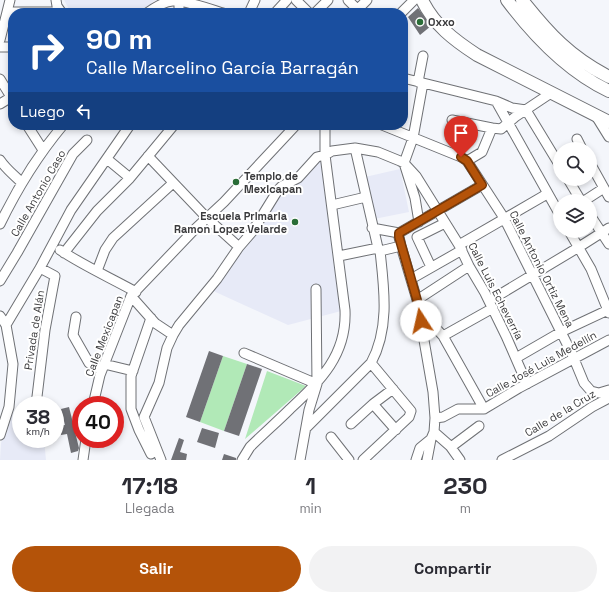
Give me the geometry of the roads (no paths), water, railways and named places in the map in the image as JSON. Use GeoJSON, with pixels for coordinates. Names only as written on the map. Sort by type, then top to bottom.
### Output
{"type":"FeatureCollection","features":[{"type":"Feature","properties":{"kind":"main road"},"geometry":{"type":"LineString","coordinates":[[414,0],[427,11],[442,29],[461,45],[477,55],[609,122]]}},
{"type":"Feature","properties":{"kind":"main road"},"geometry":{"type":"LineString","coordinates":[[507,0],[524,23],[547,46],[581,74],[609,90]]}},
{"type":"Feature","properties":{"kind":"main road"},"geometry":{"type":"LineString","coordinates":[[522,0],[537,20],[556,40],[577,57],[609,78]]}},
{"type":"Feature","properties":{"kind":"street"},"geometry":{"type":"LineString","coordinates":[[280,8],[287,0]]}},
{"type":"Feature","properties":{"kind":"street"},"geometry":{"type":"LineString","coordinates":[[296,0],[304,8]]}},
{"type":"Feature","properties":{"kind":"street"},"geometry":{"type":"LineString","coordinates":[[320,8],[328,0]]}},
{"type":"Feature","properties":{"kind":"street"},"geometry":{"type":"LineString","coordinates":[[348,0],[355,8]]}},
{"type":"Feature","properties":{"kind":"street"},"geometry":{"type":"LineString","coordinates":[[406,8],[414,0]]}},
{"type":"Feature","properties":{"kind":"street"},"geometry":{"type":"LineString","coordinates":[[154,8],[172,1],[201,8]]}},
{"type":"Feature","properties":{"kind":"street"},"geometry":{"type":"LineString","coordinates":[[179,2],[179,8]]}},
{"type":"Feature","properties":{"kind":"street"},"geometry":{"type":"LineString","coordinates":[[0,40],[8,12]]}},
{"type":"Feature","properties":{"kind":"street"},"geometry":{"type":"LineString","coordinates":[[419,222],[415,198],[404,163],[413,138],[423,56]]}},
{"type":"Feature","properties":{"kind":"street"},"geometry":{"type":"LineString","coordinates":[[0,78],[8,91]]}},
{"type":"Feature","properties":{"kind":"street"},"geometry":{"type":"LineString","coordinates":[[408,79],[496,101],[512,108],[526,110]]}},
{"type":"Feature","properties":{"kind":"street"},"geometry":{"type":"LineString","coordinates":[[452,120],[501,129],[551,93]]}},
{"type":"Feature","properties":{"kind":"street"},"geometry":{"type":"LineString","coordinates":[[496,101],[553,204]]}},
{"type":"Feature","properties":{"kind":"street"},"geometry":{"type":"LineString","coordinates":[[526,110],[553,154]]}},
{"type":"Feature","properties":{"kind":"street"},"geometry":{"type":"LineString","coordinates":[[596,116],[609,137]]}},
{"type":"Feature","properties":{"kind":"street"},"geometry":{"type":"LineString","coordinates":[[394,130],[461,157],[467,161],[482,152],[492,128]]}},
{"type":"Feature","properties":{"kind":"street"},"geometry":{"type":"LineString","coordinates":[[30,130],[43,150]]}},
{"type":"Feature","properties":{"kind":"street"},"geometry":{"type":"LineString","coordinates":[[0,224],[5,205],[22,184],[43,150],[59,130]]}},
{"type":"Feature","properties":{"kind":"street"},"geometry":{"type":"LineString","coordinates":[[6,325],[40,268],[71,210],[127,130]]}},
{"type":"Feature","properties":{"kind":"street"},"geometry":{"type":"LineString","coordinates":[[64,253],[97,211],[130,178],[170,130]]}},
{"type":"Feature","properties":{"kind":"street","name":"Calle Mexicapan"},"geometry":{"type":"LineString","coordinates":[[95,396],[103,367],[134,294],[224,202],[291,130]]}},
{"type":"Feature","properties":{"kind":"street"},"geometry":{"type":"LineString","coordinates":[[242,460],[250,447],[316,384],[336,355],[344,334],[345,321],[339,256],[325,155],[325,130]]}},
{"type":"Feature","properties":{"kind":"street","name":"Calle Antonio Caso"},"geometry":{"type":"LineString","coordinates":[[0,281],[73,154],[87,140]]}},
{"type":"Feature","properties":{"kind":"street"},"geometry":{"type":"LineString","coordinates":[[161,460],[144,414],[159,383],[166,348],[179,325],[218,279],[239,247],[252,232],[282,186],[298,178],[317,157],[332,151],[355,148],[378,152],[404,163]]}},
{"type":"Feature","properties":{"kind":"street"},"geometry":{"type":"LineString","coordinates":[[306,428],[318,418],[372,362],[376,355],[382,335],[384,320],[383,279],[379,249],[372,228],[355,148]]}},
{"type":"Feature","properties":{"kind":"street"},"geometry":{"type":"LineString","coordinates":[[148,156],[207,218],[239,247]]}},
{"type":"Feature","properties":{"kind":"street"},"geometry":{"type":"LineString","coordinates":[[107,159],[130,178]]}},
{"type":"Feature","properties":{"kind":"street"},"geometry":{"type":"LineString","coordinates":[[0,160],[3,170],[11,172],[22,184]]}},
{"type":"Feature","properties":{"kind":"street","name":"Calle Antonio Ortiz Mena"},"geometry":{"type":"LineString","coordinates":[[467,161],[504,218],[561,332],[584,383],[591,391],[599,393],[609,390]]}},
{"type":"Feature","properties":{"kind":"street","name":"Calle Luis Echeverría"},"geometry":{"type":"LineString","coordinates":[[404,163],[416,176],[461,247],[469,266],[491,304],[527,384]]}},
{"type":"Feature","properties":{"kind":"street"},"geometry":{"type":"LineString","coordinates":[[597,176],[609,197]]}},
{"type":"Feature","properties":{"kind":"street"},"geometry":{"type":"LineString","coordinates":[[97,271],[105,250],[113,238],[173,183]]}},
{"type":"Feature","properties":{"kind":"street"},"geometry":{"type":"LineString","coordinates":[[372,228],[399,233],[438,212],[482,185]]}},
{"type":"Feature","properties":{"kind":"street"},"geometry":{"type":"LineString","coordinates":[[594,194],[604,188]]}},
{"type":"Feature","properties":{"kind":"street"},"geometry":{"type":"LineString","coordinates":[[412,279],[504,218],[547,194]]}},
{"type":"Feature","properties":{"kind":"street"},"geometry":{"type":"LineString","coordinates":[[332,205],[366,197]]}},
{"type":"Feature","properties":{"kind":"street"},"geometry":{"type":"LineString","coordinates":[[597,222],[605,230],[609,244]]}},
{"type":"Feature","properties":{"kind":"street"},"geometry":{"type":"LineString","coordinates":[[431,267],[417,237],[445,223]]}},
{"type":"Feature","properties":{"kind":"street"},"geometry":{"type":"LineString","coordinates":[[443,336],[533,275],[605,230]]}},
{"type":"Feature","properties":{"kind":"street"},"geometry":{"type":"LineString","coordinates":[[399,233],[401,246],[417,300],[433,392],[435,418],[427,460]]}},
{"type":"Feature","properties":{"kind":"street"},"geometry":{"type":"LineString","coordinates":[[516,358],[561,332],[608,311],[591,269],[573,238]]}},
{"type":"Feature","properties":{"kind":"street"},"geometry":{"type":"LineString","coordinates":[[51,246],[97,271],[134,294],[155,323],[173,335]]}},
{"type":"Feature","properties":{"kind":"street"},"geometry":{"type":"LineString","coordinates":[[339,256],[401,246]]}},
{"type":"Feature","properties":{"kind":"street"},"geometry":{"type":"LineString","coordinates":[[417,300],[469,266]]}},
{"type":"Feature","properties":{"kind":"street","name":"Privada de Alán"},"geometry":{"type":"LineString","coordinates":[[37,396],[45,330],[55,276],[40,268]]}},
{"type":"Feature","properties":{"kind":"street"},"geometry":{"type":"LineString","coordinates":[[300,460],[316,384],[316,289]]}},
{"type":"Feature","properties":{"kind":"street"},"geometry":{"type":"LineString","coordinates":[[0,316],[6,325],[13,364],[0,435]]}},
{"type":"Feature","properties":{"kind":"street"},"geometry":{"type":"LineString","coordinates":[[76,317],[73,335],[89,363],[103,367],[133,371]]}},
{"type":"Feature","properties":{"kind":"street"},"geometry":{"type":"LineString","coordinates":[[151,318],[131,376],[131,409],[151,457]]}},
{"type":"Feature","properties":{"kind":"street"},"geometry":{"type":"LineString","coordinates":[[421,321],[433,325],[443,336],[484,409],[458,409],[442,417],[435,418]]}},
{"type":"Feature","properties":{"kind":"street","name":"Calle José Luis Medellín"},"geometry":{"type":"LineString","coordinates":[[484,409],[609,340]]}},
{"type":"Feature","properties":{"kind":"street"},"geometry":{"type":"LineString","coordinates":[[244,353],[316,384]]}},
{"type":"Feature","properties":{"kind":"street"},"geometry":{"type":"LineString","coordinates":[[363,460],[409,417],[411,411],[372,362]]}},
{"type":"Feature","properties":{"kind":"street"},"geometry":{"type":"LineString","coordinates":[[351,424],[373,404],[393,389]]}},
{"type":"Feature","properties":{"kind":"street","name":"Calle de la Cruz"},"geometry":{"type":"LineString","coordinates":[[502,460],[549,436],[592,407],[609,398]]}},
{"type":"Feature","properties":{"kind":"street"},"geometry":{"type":"LineString","coordinates":[[373,404],[396,430]]}},
{"type":"Feature","properties":{"kind":"street"},"geometry":{"type":"LineString","coordinates":[[451,447],[479,426]]}},
{"type":"Feature","properties":{"kind":"street"},"geometry":{"type":"LineString","coordinates":[[151,431],[151,457]]}},
{"type":"Feature","properties":{"kind":"street"},"geometry":{"type":"LineString","coordinates":[[432,436],[451,447],[460,460]]}},
{"type":"Feature","properties":{"kind":"street"},"geometry":{"type":"LineString","coordinates":[[416,460],[420,448],[432,436]]}},
{"type":"Feature","properties":{"kind":"street"},"geometry":{"type":"LineString","coordinates":[[331,437],[349,460]]}},
{"type":"Feature","properties":{"kind":"street"},"geometry":{"type":"LineString","coordinates":[[83,460],[85,448]]}},
{"type":"Feature","properties":{"kind":"place","name":"Oxxo"},"geometry":{"type":"Point","coordinates":[420,22]}},
{"type":"Feature","properties":{"kind":"place","name":"Templo de Mexicapan"},"geometry":{"type":"Point","coordinates":[236,182]}},
{"type":"Feature","properties":{"kind":"place","name":"Escuela Primaria Ramon Lopez Velarde"},"geometry":{"type":"Point","coordinates":[295,222]}}]}
